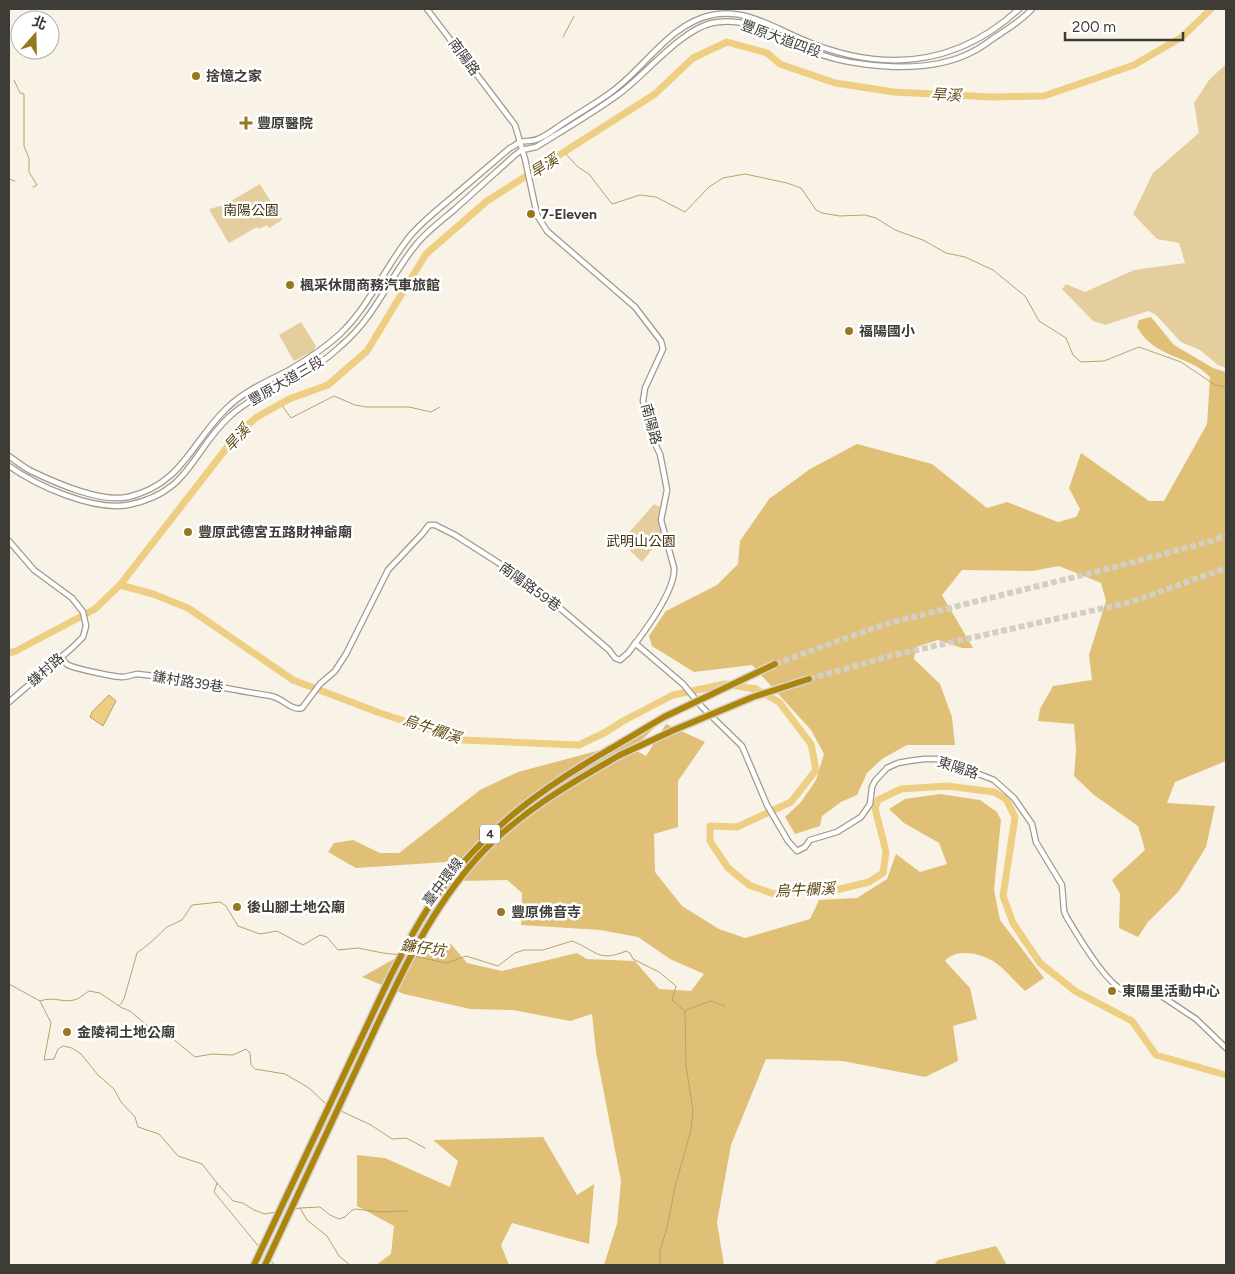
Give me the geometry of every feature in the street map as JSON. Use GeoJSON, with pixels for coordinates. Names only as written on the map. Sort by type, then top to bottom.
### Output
{"type":"FeatureCollection","features":[{"type":"Feature","properties":{"kind":"highway","name":"臺中環線"},"geometry":{"type":"LineString","coordinates":[[254,1265],[402,955],[439,893],[471,852],[516,812],[559,780],[664,717],[776,664]]}},
{"type":"Feature","properties":{"kind":"highway","name":"臺中環線"},"geometry":{"type":"LineString","coordinates":[[267,1260],[411,956],[444,898],[477,858],[502,834],[527,814],[572,782],[620,755],[753,697],[809,679]]}},
{"type":"Feature","properties":{"kind":"street","name":"南陽路"},"geometry":{"type":"LineString","coordinates":[[427,9],[515,125],[525,159],[537,215],[547,231],[635,307],[662,341],[663,349],[645,388],[643,401],[667,490],[660,520],[672,558],[675,576],[669,590],[635,643]]}},
{"type":"Feature","properties":{"kind":"street","name":"豐原大道四段"},"geometry":{"type":"LineString","coordinates":[[520,142],[537,140],[615,90],[676,33],[690,23],[711,15],[731,13],[757,18],[803,40],[849,55],[900,60],[924,58],[952,51],[972,42],[1008,19],[1019,9]]}},
{"type":"Feature","properties":{"kind":"street","name":"豐原大道四段"},"geometry":{"type":"LineString","coordinates":[[522,150],[536,147],[620,94],[681,40],[696,30],[712,23],[733,21],[748,24],[816,53],[847,62],[881,66],[922,66],[950,61],[974,52],[1010,28],[1032,9]]}},
{"type":"Feature","properties":{"kind":"street","name":"豐原大道三段"},"geometry":{"type":"LineString","coordinates":[[9,456],[29,471],[100,496],[127,497],[145,492],[165,481],[184,463],[215,419],[237,399],[254,387],[300,363],[339,334],[368,299],[401,248],[426,219],[520,142]]}},
{"type":"Feature","properties":{"kind":"street","name":"豐原大道三段"},"geometry":{"type":"LineString","coordinates":[[9,466],[33,481],[94,504],[128,505],[149,499],[168,489],[186,473],[218,428],[239,409],[320,363],[346,342],[366,320],[416,244],[522,150]]}},
{"type":"Feature","properties":{"kind":"street","name":"南陽路59巷"},"geometry":{"type":"LineString","coordinates":[[312,694],[334,671],[346,654],[388,570],[429,525],[455,535],[533,585],[609,650],[615,658],[620,660],[635,643]]}},
{"type":"Feature","properties":{"kind":"street","name":"鎌村路"},"geometry":{"type":"LineString","coordinates":[[9,541],[34,570],[72,598],[81,609],[86,626],[83,637],[9,702]]}},
{"type":"Feature","properties":{"kind":"street","name":"東陽路"},"geometry":{"type":"LineString","coordinates":[[635,643],[678,678],[702,707],[742,746],[767,805],[788,841],[797,851],[810,840],[837,832],[862,817],[870,804],[872,787],[875,781],[887,768],[898,763],[924,759],[941,759],[994,780],[1014,798],[1032,824],[1036,842],[1062,885],[1066,916],[1111,981],[1126,991],[1150,991],[1157,993],[1196,1020],[1226,1048]]}},
{"type":"Feature","properties":{"kind":"street","name":"鎌村路39巷"},"geometry":{"type":"LineString","coordinates":[[61,657],[66,664],[116,676],[126,677],[131,674],[138,674],[187,680],[206,685],[275,696],[292,708],[297,709],[302,708],[312,694]]}},
{"type":"Feature","properties":{"kind":"green space"},"geometry":{"type":"Polygon","coordinates":[[[1226,64],[1226,368],[1218,365],[1200,350],[1181,342],[1156,315],[1148,311],[1105,325],[1093,321],[1062,289],[1066,284],[1085,292],[1134,270],[1185,263],[1179,243],[1157,239],[1133,214],[1153,173],[1199,133],[1194,103],[1209,80],[1226,64]]]}},
{"type":"Feature","properties":{"kind":"green space","name":"南陽公園"},"geometry":{"type":"Polygon","coordinates":[[[260,184],[282,220],[269,228],[267,225],[259,229],[257,227],[229,243],[210,209],[226,204],[260,184]]]}},
{"type":"Feature","properties":{"kind":"green space"},"geometry":{"type":"Polygon","coordinates":[[[301,322],[316,346],[313,351],[294,361],[279,335],[301,322]]]}},
{"type":"Feature","properties":{"kind":"green space","name":"武明山公園"},"geometry":{"type":"Polygon","coordinates":[[[654,504],[660,507],[658,517],[662,537],[642,562],[621,542],[654,504]]]}},
{"type":"Feature","properties":{"kind":"shaded area"},"geometry":{"type":"Polygon","coordinates":[[[1151,317],[1174,345],[1213,368],[1226,372],[1226,761],[1175,782],[1167,803],[1215,806],[1206,847],[1179,891],[1148,922],[1138,937],[1119,928],[1120,894],[1112,880],[1145,850],[1138,826],[1094,795],[1074,776],[1076,750],[1074,724],[1038,721],[1040,709],[1053,686],[1092,680],[1089,655],[1106,601],[1101,583],[1059,566],[1032,571],[962,570],[942,595],[973,648],[962,648],[938,640],[916,647],[914,659],[940,684],[952,717],[955,745],[907,745],[882,759],[867,773],[857,795],[841,802],[822,816],[820,826],[795,834],[785,817],[801,802],[816,780],[824,754],[811,730],[752,665],[694,672],[652,646],[649,636],[666,611],[717,585],[738,564],[740,541],[769,499],[810,469],[857,444],[932,464],[987,508],[1007,502],[1058,522],[1076,517],[1080,509],[1069,488],[1081,453],[1149,501],[1164,501],[1207,424],[1210,377],[1192,364],[1162,351],[1144,337],[1137,327],[1139,320],[1151,317]]]}},
{"type":"Feature","properties":{"kind":"shaded area"},"geometry":{"type":"Polygon","coordinates":[[[109,695],[116,701],[103,726],[90,717],[92,712],[109,695]]]}},
{"type":"Feature","properties":{"kind":"shaded area"},"geometry":{"type":"Polygon","coordinates":[[[644,724],[654,728],[633,749],[646,756],[666,724],[705,742],[678,781],[678,827],[654,834],[655,872],[682,906],[719,929],[745,938],[810,919],[819,900],[857,898],[887,879],[896,854],[920,872],[947,864],[939,843],[904,823],[889,809],[905,799],[940,794],[980,800],[997,812],[1001,820],[994,890],[1000,920],[1044,978],[1025,991],[996,963],[984,957],[963,953],[956,954],[945,961],[970,988],[977,1019],[953,1026],[958,1061],[925,1077],[843,1061],[766,1059],[731,1145],[717,1222],[724,1265],[604,1265],[617,1224],[621,1181],[596,1052],[592,1014],[570,1021],[513,1010],[470,1009],[404,994],[362,977],[419,945],[451,944],[467,963],[502,971],[577,953],[587,959],[635,961],[659,989],[691,991],[704,974],[670,959],[638,937],[600,930],[521,925],[522,893],[507,880],[460,881],[462,861],[356,868],[328,852],[334,843],[353,840],[380,853],[399,853],[480,790],[518,772],[608,748],[644,724]]]}},
{"type":"Feature","properties":{"kind":"shaded area"},"geometry":{"type":"Polygon","coordinates":[[[543,1137],[577,1195],[594,1184],[589,1244],[512,1223],[501,1245],[509,1265],[376,1265],[391,1254],[394,1226],[357,1206],[357,1155],[385,1158],[450,1187],[458,1161],[433,1140],[543,1137]]]}},
{"type":"Feature","properties":{"kind":"shaded area"},"geometry":{"type":"Polygon","coordinates":[[[996,1246],[1007,1265],[934,1265],[938,1260],[996,1246]]]}},
{"type":"Feature","properties":{"kind":"waterway","name":"旱溪"},"geometry":{"type":"LineString","coordinates":[[9,653],[95,609],[120,585],[239,432],[257,417],[289,399],[328,385],[367,351],[426,254],[487,201],[655,94],[693,58],[727,42],[767,53],[780,64],[835,83],[894,92],[992,97],[1044,96],[1134,65],[1182,37],[1211,9]]}},
{"type":"Feature","properties":{"kind":"waterway"},"geometry":{"type":"LineString","coordinates":[[563,37],[574,16]]}},
{"type":"Feature","properties":{"kind":"waterway"},"geometry":{"type":"LineString","coordinates":[[14,80],[20,93],[24,94],[24,146],[29,158],[29,172],[37,185],[33,187]]}},
{"type":"Feature","properties":{"kind":"waterway"},"geometry":{"type":"LineString","coordinates":[[564,152],[578,167],[589,174],[612,204],[640,195],[656,197],[685,212],[709,187],[723,178],[745,174],[787,183],[801,188],[816,210],[822,213],[840,216],[865,215],[876,218],[895,230],[923,240],[946,253],[965,257],[993,270],[1025,296],[1039,321],[1066,338],[1073,355],[1081,362],[1104,361],[1139,347],[1181,362],[1215,385],[1226,387]]}},
{"type":"Feature","properties":{"kind":"waterway"},"geometry":{"type":"LineString","coordinates":[[9,179],[15,181]]}},
{"type":"Feature","properties":{"kind":"waterway"},"geometry":{"type":"LineString","coordinates":[[281,404],[291,418],[334,396],[355,405],[366,407],[409,407],[431,412],[440,407]]}},
{"type":"Feature","properties":{"kind":"waterway","name":"烏牛欄溪"},"geometry":{"type":"LineString","coordinates":[[120,585],[153,594],[188,608],[293,680],[380,713],[462,740],[579,745],[673,695],[725,684],[756,689],[779,702],[811,744],[816,770],[791,802],[737,827],[710,826],[710,841],[728,868],[749,885],[774,894],[806,888],[840,889],[869,882],[883,873],[886,852],[875,808],[878,800],[901,789],[947,786],[994,792],[1006,799],[1015,817],[1003,896],[1013,923],[1040,963],[1075,991],[1132,1021],[1156,1055],[1226,1075]]}},
{"type":"Feature","properties":{"kind":"waterway","name":"鐮仔坑"},"geometry":{"type":"LineString","coordinates":[[9,984],[40,1001],[50,999],[74,1000],[89,991],[100,993],[119,1006],[124,999],[137,953],[167,927],[182,920],[192,905],[220,902],[226,906],[238,926],[260,934],[277,931],[303,945],[320,935],[327,937],[338,950],[358,948],[400,955]]}},
{"type":"Feature","properties":{"kind":"waterway","name":"鐮仔坑"},"geometry":{"type":"LineString","coordinates":[[413,956],[447,963],[466,956],[498,966],[515,953],[524,950],[543,950],[572,941],[603,955],[609,956],[626,951],[630,953],[633,959],[659,972],[676,986],[672,1000],[685,1011]]}},
{"type":"Feature","properties":{"kind":"waterway"},"geometry":{"type":"LineString","coordinates":[[40,1001],[51,1023],[44,1060],[54,1059],[58,1049],[63,1046],[72,1048],[81,1054],[98,1075],[114,1089],[121,1102],[135,1117],[138,1127],[159,1134],[178,1156],[202,1164],[217,1183],[214,1192],[260,1248]]}},
{"type":"Feature","properties":{"kind":"waterway"},"geometry":{"type":"LineString","coordinates":[[686,1010],[711,1001],[725,1006]]}},
{"type":"Feature","properties":{"kind":"waterway"},"geometry":{"type":"LineString","coordinates":[[120,1007],[130,1011],[150,1028],[172,1038],[195,1057],[212,1054],[233,1055],[246,1049],[250,1053],[251,1065],[255,1069],[285,1074],[309,1088],[326,1104]]}},
{"type":"Feature","properties":{"kind":"waterway","name":"鐮仔坑"},"geometry":{"type":"LineString","coordinates":[[660,1265],[660,1251],[691,1130],[693,1111],[686,1066],[685,1011]]}},
{"type":"Feature","properties":{"kind":"waterway"},"geometry":{"type":"LineString","coordinates":[[341,1111],[371,1125],[392,1139],[406,1138],[425,1148]]}},
{"type":"Feature","properties":{"kind":"waterway"},"geometry":{"type":"LineString","coordinates":[[217,1183],[233,1201],[243,1203],[265,1214],[276,1212]]}},
{"type":"Feature","properties":{"kind":"waterway"},"geometry":{"type":"LineString","coordinates":[[300,1208],[320,1207],[339,1219],[355,1209],[381,1212],[407,1211]]}},
{"type":"Feature","properties":{"kind":"waterway"},"geometry":{"type":"LineString","coordinates":[[295,1209],[300,1208],[307,1220],[327,1236],[339,1256],[350,1265]]}},
{"type":"Feature","properties":{"kind":"waterway"},"geometry":{"type":"LineString","coordinates":[[270,1260],[275,1265]]}},
{"type":"Feature","properties":{"kind":"tunnel"},"geometry":{"type":"LineString","coordinates":[[775,664],[885,624],[1115,567],[1212,541],[1226,535]]}},
{"type":"Feature","properties":{"kind":"tunnel"},"geometry":{"type":"LineString","coordinates":[[809,679],[890,656],[1131,602],[1226,568]]}},
{"type":"Feature","properties":{"kind":"place","name":"捨憶之家"},"geometry":{"type":"Point","coordinates":[196,76]}},
{"type":"Feature","properties":{"kind":"place","name":"豐原醫院"},"geometry":{"type":"Point","coordinates":[246,123]}},
{"type":"Feature","properties":{"kind":"place","name":"7-Eleven"},"geometry":{"type":"Point","coordinates":[531,214]}},
{"type":"Feature","properties":{"kind":"place","name":"楓采休閒商務汽車旅館"},"geometry":{"type":"Point","coordinates":[290,285]}},
{"type":"Feature","properties":{"kind":"place","name":"福陽國小"},"geometry":{"type":"Point","coordinates":[849,331]}},
{"type":"Feature","properties":{"kind":"place","name":"豐原武德宮五路財神爺廟"},"geometry":{"type":"Point","coordinates":[188,532]}},
{"type":"Feature","properties":{"kind":"place","name":"後山腳土地公廟"},"geometry":{"type":"Point","coordinates":[237,907]}},
{"type":"Feature","properties":{"kind":"place","name":"豐原佛音寺"},"geometry":{"type":"Point","coordinates":[501,912]}},
{"type":"Feature","properties":{"kind":"place","name":"東陽里活動中心"},"geometry":{"type":"Point","coordinates":[1112,991]}},
{"type":"Feature","properties":{"kind":"place","name":"金陵祠土地公廟"},"geometry":{"type":"Point","coordinates":[67,1032]}}]}
